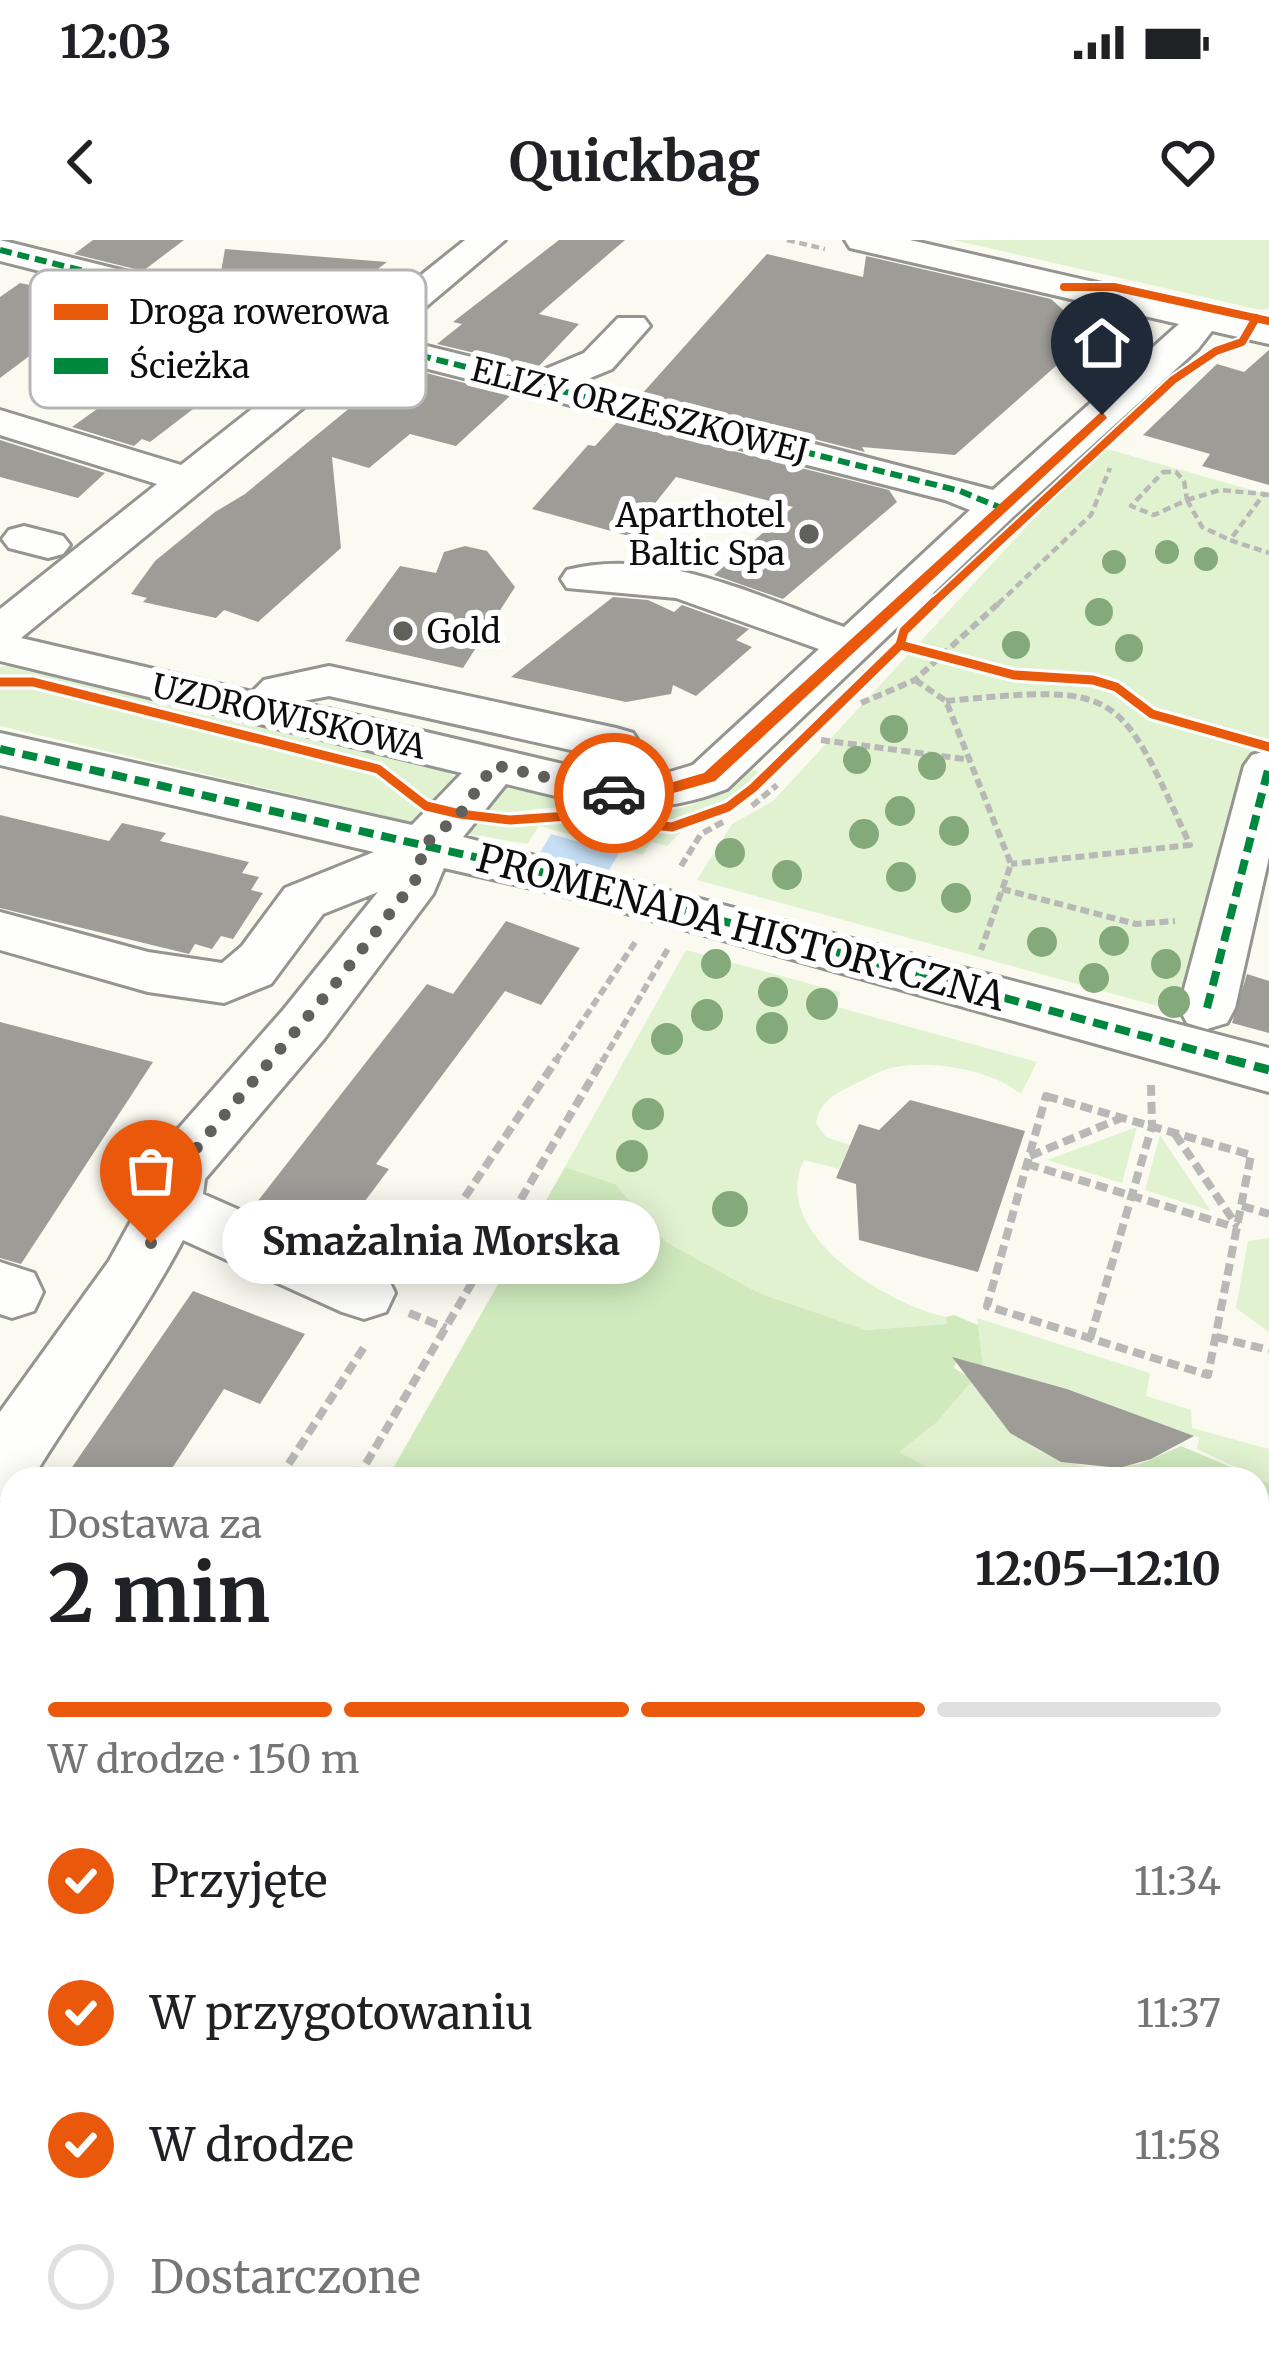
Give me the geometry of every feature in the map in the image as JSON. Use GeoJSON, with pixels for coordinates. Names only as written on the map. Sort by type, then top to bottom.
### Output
{"type":"FeatureCollection","features":[{"type":"Feature","properties":{"kind":"street"},"geometry":{"type":"LineString","coordinates":[[426,288],[487,240]]}},
{"type":"Feature","properties":{"kind":"street"},"geometry":{"type":"LineString","coordinates":[[863,240],[1269,333]]}},
{"type":"Feature","properties":{"kind":"street","name":"ELIZY ORZESZKOWEJ"},"geometry":{"type":"LineString","coordinates":[[29,250],[97,270]]}},
{"type":"Feature","properties":{"kind":"street"},"geometry":{"type":"LineString","coordinates":[[667,809],[710,777],[999,507],[1186,341],[1202,319]]}},
{"type":"Feature","properties":{"kind":"street"},"geometry":{"type":"LineString","coordinates":[[540,385],[598,361],[631,326]]}},
{"type":"Feature","properties":{"kind":"street","name":"ELIZY ORZESZKOWEJ"},"geometry":{"type":"LineString","coordinates":[[426,356],[960,491],[999,507]]}},
{"type":"Feature","properties":{"kind":"street"},"geometry":{"type":"LineString","coordinates":[[0,632],[45,554],[113,539],[275,408]]}},
{"type":"Feature","properties":{"kind":"street"},"geometry":{"type":"LineString","coordinates":[[0,422],[186,480]]}},
{"type":"Feature","properties":{"kind":"street"},"geometry":{"type":"LineString","coordinates":[[583,579],[613,574],[664,583],[852,645]]}},
{"type":"Feature","properties":{"kind":"street","name":"UZDROWISKOWA"},"geometry":{"type":"LineString","coordinates":[[0,647],[261,710],[487,747],[667,809]]}},
{"type":"Feature","properties":{"kind":"street"},"geometry":{"type":"LineString","coordinates":[[0,931],[199,982],[221,984],[243,978],[258,967],[302,902],[376,872],[425,844],[460,814],[487,747],[616,744]]}},
{"type":"Feature","properties":{"kind":"street","name":"PROMENADA HISTORYCZNA"},"geometry":{"type":"LineString","coordinates":[[0,749],[425,844],[967,986],[1201,1029],[1269,1070]]}},
{"type":"Feature","properties":{"kind":"street"},"geometry":{"type":"LineString","coordinates":[[1201,1029],[1269,766]]}},
{"type":"Feature","properties":{"kind":"street"},"geometry":{"type":"LineString","coordinates":[[2,1467],[55,1382],[131,1279],[170,1207],[177,1171],[304,1024],[415,881],[425,844]]}},
{"type":"Feature","properties":{"kind":"street"},"geometry":{"type":"LineString","coordinates":[[170,1207],[380,1305]]}},
{"type":"Feature","properties":{"kind":"path"},"geometry":{"type":"LineString","coordinates":[[850,713],[864,700],[915,680],[1091,515],[1115,458]]}},
{"type":"Feature","properties":{"kind":"path"},"geometry":{"type":"LineString","coordinates":[[1230,540],[1266,495],[1224,487],[1188,502],[1154,515],[1131,506],[1163,472],[1176,472],[1184,481],[1188,502],[1193,521],[1203,531],[1230,540],[1269,553]]}},
{"type":"Feature","properties":{"kind":"path"},"geometry":{"type":"LineString","coordinates":[[921,651],[942,657]]}},
{"type":"Feature","properties":{"kind":"path"},"geometry":{"type":"LineString","coordinates":[[915,680],[946,701],[1011,864],[967,986]]}},
{"type":"Feature","properties":{"kind":"path"},"geometry":{"type":"LineString","coordinates":[[946,701],[1068,692],[1103,703],[1134,728],[1194,862]]}},
{"type":"Feature","properties":{"kind":"path"},"geometry":{"type":"LineString","coordinates":[[804,736],[820,722]]}},
{"type":"Feature","properties":{"kind":"path"},"geometry":{"type":"LineString","coordinates":[[836,727],[821,740],[972,760]]}},
{"type":"Feature","properties":{"kind":"path"},"geometry":{"type":"LineString","coordinates":[[741,798],[772,767]]}},
{"type":"Feature","properties":{"kind":"path"},"geometry":{"type":"LineString","coordinates":[[364,1467],[667,950],[701,834],[761,802],[788,773]]}},
{"type":"Feature","properties":{"kind":"path"},"geometry":{"type":"LineString","coordinates":[[667,809],[728,807]]}},
{"type":"Feature","properties":{"kind":"path"},"geometry":{"type":"LineString","coordinates":[[1011,864],[1190,845]]}},
{"type":"Feature","properties":{"kind":"path"},"geometry":{"type":"LineString","coordinates":[[1002,889],[1152,926],[1175,921],[1182,904]]}},
{"type":"Feature","properties":{"kind":"path"},"geometry":{"type":"LineString","coordinates":[[286,1467],[380,1305],[638,938],[676,909]]}},
{"type":"Feature","properties":{"kind":"path"},"geometry":{"type":"LineString","coordinates":[[1090,1339],[1152,1126],[1148,1113],[1153,1073],[1201,1029]]}},
{"type":"Feature","properties":{"kind":"path"},"geometry":{"type":"LineString","coordinates":[[1046,1096],[1152,1126],[1250,1156],[1208,1375],[987,1306],[1046,1096]]}},
{"type":"Feature","properties":{"kind":"path"},"geometry":{"type":"LineString","coordinates":[[1028,1160],[1122,1118]]}},
{"type":"Feature","properties":{"kind":"path"},"geometry":{"type":"LineString","coordinates":[[1174,1133],[1238,1228]]}},
{"type":"Feature","properties":{"kind":"path"},"geometry":{"type":"LineString","coordinates":[[1028,1160],[1238,1228]]}},
{"type":"Feature","properties":{"kind":"path"},"geometry":{"type":"LineString","coordinates":[[1242,1206],[1269,1214]]}},
{"type":"Feature","properties":{"kind":"path"},"geometry":{"type":"LineString","coordinates":[[1216,1336],[1269,1350]]}},
{"type":"Feature","properties":{"kind":"green space"},"geometry":{"type":"Polygon","coordinates":[[[953,240],[1269,240],[1269,308],[1261,310],[953,240]]]}},
{"type":"Feature","properties":{"kind":"green space"},"geometry":{"type":"Polygon","coordinates":[[[1100,447],[1269,495],[1269,811],[1194,1016],[697,880],[732,824],[773,801],[1100,447]]]}},
{"type":"Feature","properties":{"kind":"green space"},"geometry":{"type":"Polygon","coordinates":[[[15,665],[445,769],[454,777],[456,789],[426,826],[0,726],[0,667],[15,665]]]}},
{"type":"Feature","properties":{"kind":"green space"},"geometry":{"type":"Polygon","coordinates":[[[749,768],[760,773],[736,796],[691,818],[668,820],[565,808],[480,811],[505,783],[629,811],[678,809],[707,798],[749,768]]]}},
{"type":"Feature","properties":{"kind":"green space"},"geometry":{"type":"Polygon","coordinates":[[[571,821],[646,834],[683,830],[667,846],[651,842],[643,855],[539,826],[527,844],[462,833],[470,823],[571,821]]]}},
{"type":"Feature","properties":{"kind":"green space"},"geometry":{"type":"Polygon","coordinates":[[[686,950],[840,992],[837,1007],[1037,1062],[1021,1094],[961,1069],[891,1068],[834,1096],[818,1115],[816,1123],[826,1137],[850,1145],[839,1169],[804,1160],[797,1188],[803,1214],[818,1239],[866,1282],[946,1317],[947,1324],[866,1330],[759,1293],[666,1242],[615,1184],[565,1167],[686,950]]]}},
{"type":"Feature","properties":{"kind":"green space"},"geometry":{"type":"Polygon","coordinates":[[[1137,1127],[1122,1183],[1047,1160],[1137,1127]]]}},
{"type":"Feature","properties":{"kind":"green space"},"geometry":{"type":"Polygon","coordinates":[[[1160,1135],[1211,1211],[1145,1190],[1160,1135]]]}},
{"type":"Feature","properties":{"kind":"green space"},"geometry":{"type":"Polygon","coordinates":[[[565,1167],[615,1184],[666,1242],[759,1293],[866,1330],[947,1324],[946,1317],[954,1315],[978,1325],[983,1366],[957,1359],[954,1368],[973,1380],[937,1422],[899,1452],[926,1467],[394,1467],[565,1167]]]}},
{"type":"Feature","properties":{"kind":"green space"},"geometry":{"type":"Polygon","coordinates":[[[1269,1238],[1269,1332],[1236,1308],[1248,1241],[1269,1238]]]}},
{"type":"Feature","properties":{"kind":"green space"},"geometry":{"type":"Polygon","coordinates":[[[977,1318],[1150,1373],[1146,1396],[1191,1410],[1192,1428],[1269,1449],[1269,1467],[1235,1467],[1197,1449],[1199,1438],[1068,1389],[983,1366],[977,1318]]]}},
{"type":"Feature","properties":{"kind":"green space"},"geometry":{"type":"Polygon","coordinates":[[[973,1380],[997,1417],[1026,1443],[1061,1460],[1093,1467],[926,1467],[898,1452],[937,1422],[973,1380]]]}},
{"type":"Feature","properties":{"kind":"green space"},"geometry":{"type":"Polygon","coordinates":[[[1181,1446],[1231,1467],[1118,1467],[1140,1464],[1181,1446]]]}},
{"type":"Feature","properties":{"kind":"water"},"geometry":{"type":"Polygon","coordinates":[[[551,834],[619,853],[605,877],[537,858],[551,834]]]}},
{"type":"Feature","properties":{"kind":"building"},"geometry":{"type":"Polygon","coordinates":[[[93,240],[184,240],[144,270],[74,254],[93,240]]]}},
{"type":"Feature","properties":{"kind":"building"},"geometry":{"type":"Polygon","coordinates":[[[559,240],[625,240],[539,314],[579,324],[537,368],[437,344],[462,324],[453,322],[559,240]]]}},
{"type":"Feature","properties":{"kind":"building"},"geometry":{"type":"Polygon","coordinates":[[[225,249],[387,262],[377,270],[221,270],[225,249]]]}},
{"type":"Feature","properties":{"kind":"building"},"geometry":{"type":"Polygon","coordinates":[[[767,254],[863,277],[866,256],[1051,299],[1091,335],[955,455],[862,447],[865,452],[641,395],[767,254]]]}},
{"type":"Feature","properties":{"kind":"building"},"geometry":{"type":"Polygon","coordinates":[[[20,283],[30,285],[30,356],[0,378],[0,297],[20,283]]]}},
{"type":"Feature","properties":{"kind":"building"},"geometry":{"type":"Polygon","coordinates":[[[1269,350],[1269,485],[1202,466],[1210,454],[1143,435],[1217,364],[1244,372],[1269,350]]]}},
{"type":"Feature","properties":{"kind":"building"},"geometry":{"type":"Polygon","coordinates":[[[426,373],[511,395],[456,446],[410,434],[369,468],[332,457],[341,548],[258,622],[224,610],[216,618],[143,602],[147,598],[131,594],[155,561],[350,408],[426,408],[426,373]]]}},
{"type":"Feature","properties":{"kind":"building"},"geometry":{"type":"Polygon","coordinates":[[[98,408],[194,408],[150,442],[142,439],[134,446],[72,427],[98,408]]]}},
{"type":"Feature","properties":{"kind":"building"},"geometry":{"type":"Polygon","coordinates":[[[617,422],[889,490],[897,502],[783,599],[714,575],[793,507],[676,477],[629,536],[532,509],[588,445],[595,446],[617,422]]]}},
{"type":"Feature","properties":{"kind":"building"},"geometry":{"type":"Polygon","coordinates":[[[0,440],[105,473],[78,498],[0,477],[0,440]]]}},
{"type":"Feature","properties":{"kind":"building"},"geometry":{"type":"Polygon","coordinates":[[[465,546],[487,551],[515,587],[463,668],[345,641],[400,566],[436,573],[444,552],[465,546]]]}},
{"type":"Feature","properties":{"kind":"building"},"geometry":{"type":"Polygon","coordinates":[[[613,597],[648,600],[674,612],[682,605],[749,629],[736,640],[752,647],[696,696],[673,685],[671,694],[626,702],[511,677],[613,597]]]}},
{"type":"Feature","properties":{"kind":"building"},"geometry":{"type":"Polygon","coordinates":[[[0,815],[109,841],[122,823],[166,833],[160,841],[249,862],[242,873],[259,877],[251,890],[263,893],[233,939],[221,936],[212,949],[195,944],[189,954],[0,908],[0,815]]]}},
{"type":"Feature","properties":{"kind":"building"},"geometry":{"type":"Polygon","coordinates":[[[506,921],[580,948],[541,1005],[505,991],[376,1164],[389,1169],[338,1237],[257,1202],[427,984],[453,994],[506,921]]]}},
{"type":"Feature","properties":{"kind":"building"},"geometry":{"type":"Polygon","coordinates":[[[1247,974],[1269,981],[1269,1033],[1232,1023],[1247,974]]]}},
{"type":"Feature","properties":{"kind":"building"},"geometry":{"type":"Polygon","coordinates":[[[0,1022],[153,1062],[21,1264],[0,1258],[0,1022]]]}},
{"type":"Feature","properties":{"kind":"building"},"geometry":{"type":"Polygon","coordinates":[[[910,1100],[1025,1131],[978,1272],[859,1240],[856,1184],[836,1178],[859,1124],[879,1130],[910,1100]]]}},
{"type":"Feature","properties":{"kind":"building"},"geometry":{"type":"Polygon","coordinates":[[[193,1291],[305,1334],[260,1404],[224,1389],[173,1467],[72,1467],[193,1291]]]}},
{"type":"Feature","properties":{"kind":"building"},"geometry":{"type":"Polygon","coordinates":[[[952,1357],[1067,1389],[1194,1436],[1151,1459],[1109,1467],[1061,1462],[1010,1433],[952,1357]]]}},
{"type":"Feature","properties":{"kind":"marked path"},"geometry":{"type":"LineString","coordinates":[[0,250],[80,270]]}},
{"type":"Feature","properties":{"kind":"marked path"},"geometry":{"type":"LineString","coordinates":[[426,357],[960,491],[999,507]]}},
{"type":"Feature","properties":{"kind":"marked path"},"geometry":{"type":"LineString","coordinates":[[0,749],[558,876],[1269,1070]]}},
{"type":"Feature","properties":{"kind":"marked path"},"geometry":{"type":"LineString","coordinates":[[1207,1008],[1269,766]]}},
{"type":"Feature","properties":{"kind":"cycle path"},"geometry":{"type":"LineString","coordinates":[[1064,287],[1114,287],[1269,321]]}},
{"type":"Feature","properties":{"kind":"cycle path"},"geometry":{"type":"LineString","coordinates":[[0,682],[33,682],[378,769],[426,806],[460,814],[510,820],[569,816],[672,827],[728,807],[753,788],[900,645],[904,631],[1075,467],[1194,364],[1242,342],[1256,318]]}},
{"type":"Feature","properties":{"kind":"cycle path"},"geometry":{"type":"LineString","coordinates":[[900,645],[1014,675],[1093,680],[1116,687],[1152,714],[1269,747]]}},
{"type":"Feature","properties":{"kind":"way so far"},"geometry":{"type":"LineString","coordinates":[[151,1243],[170,1207],[177,1171],[304,1024],[415,881],[425,844],[460,814],[494,765],[614,793]]}},
{"type":"Feature","properties":{"kind":"place","name":"Aparthotel Baltic Spa"},"geometry":{"type":"Point","coordinates":[809,534]}},
{"type":"Feature","properties":{"kind":"place","name":"Gold"},"geometry":{"type":"Point","coordinates":[403,631]}},
{"type":"Feature","properties":{"kind":"place","name":"Smażalnia Morska"},"geometry":{"type":"Point","coordinates":[151,1243]}},
{"type":"Feature","properties":{"kind":"route"},"geometry":{"type":"LineString","coordinates":[[614,793],[649,794],[710,777],[1102,415]]}}]}
